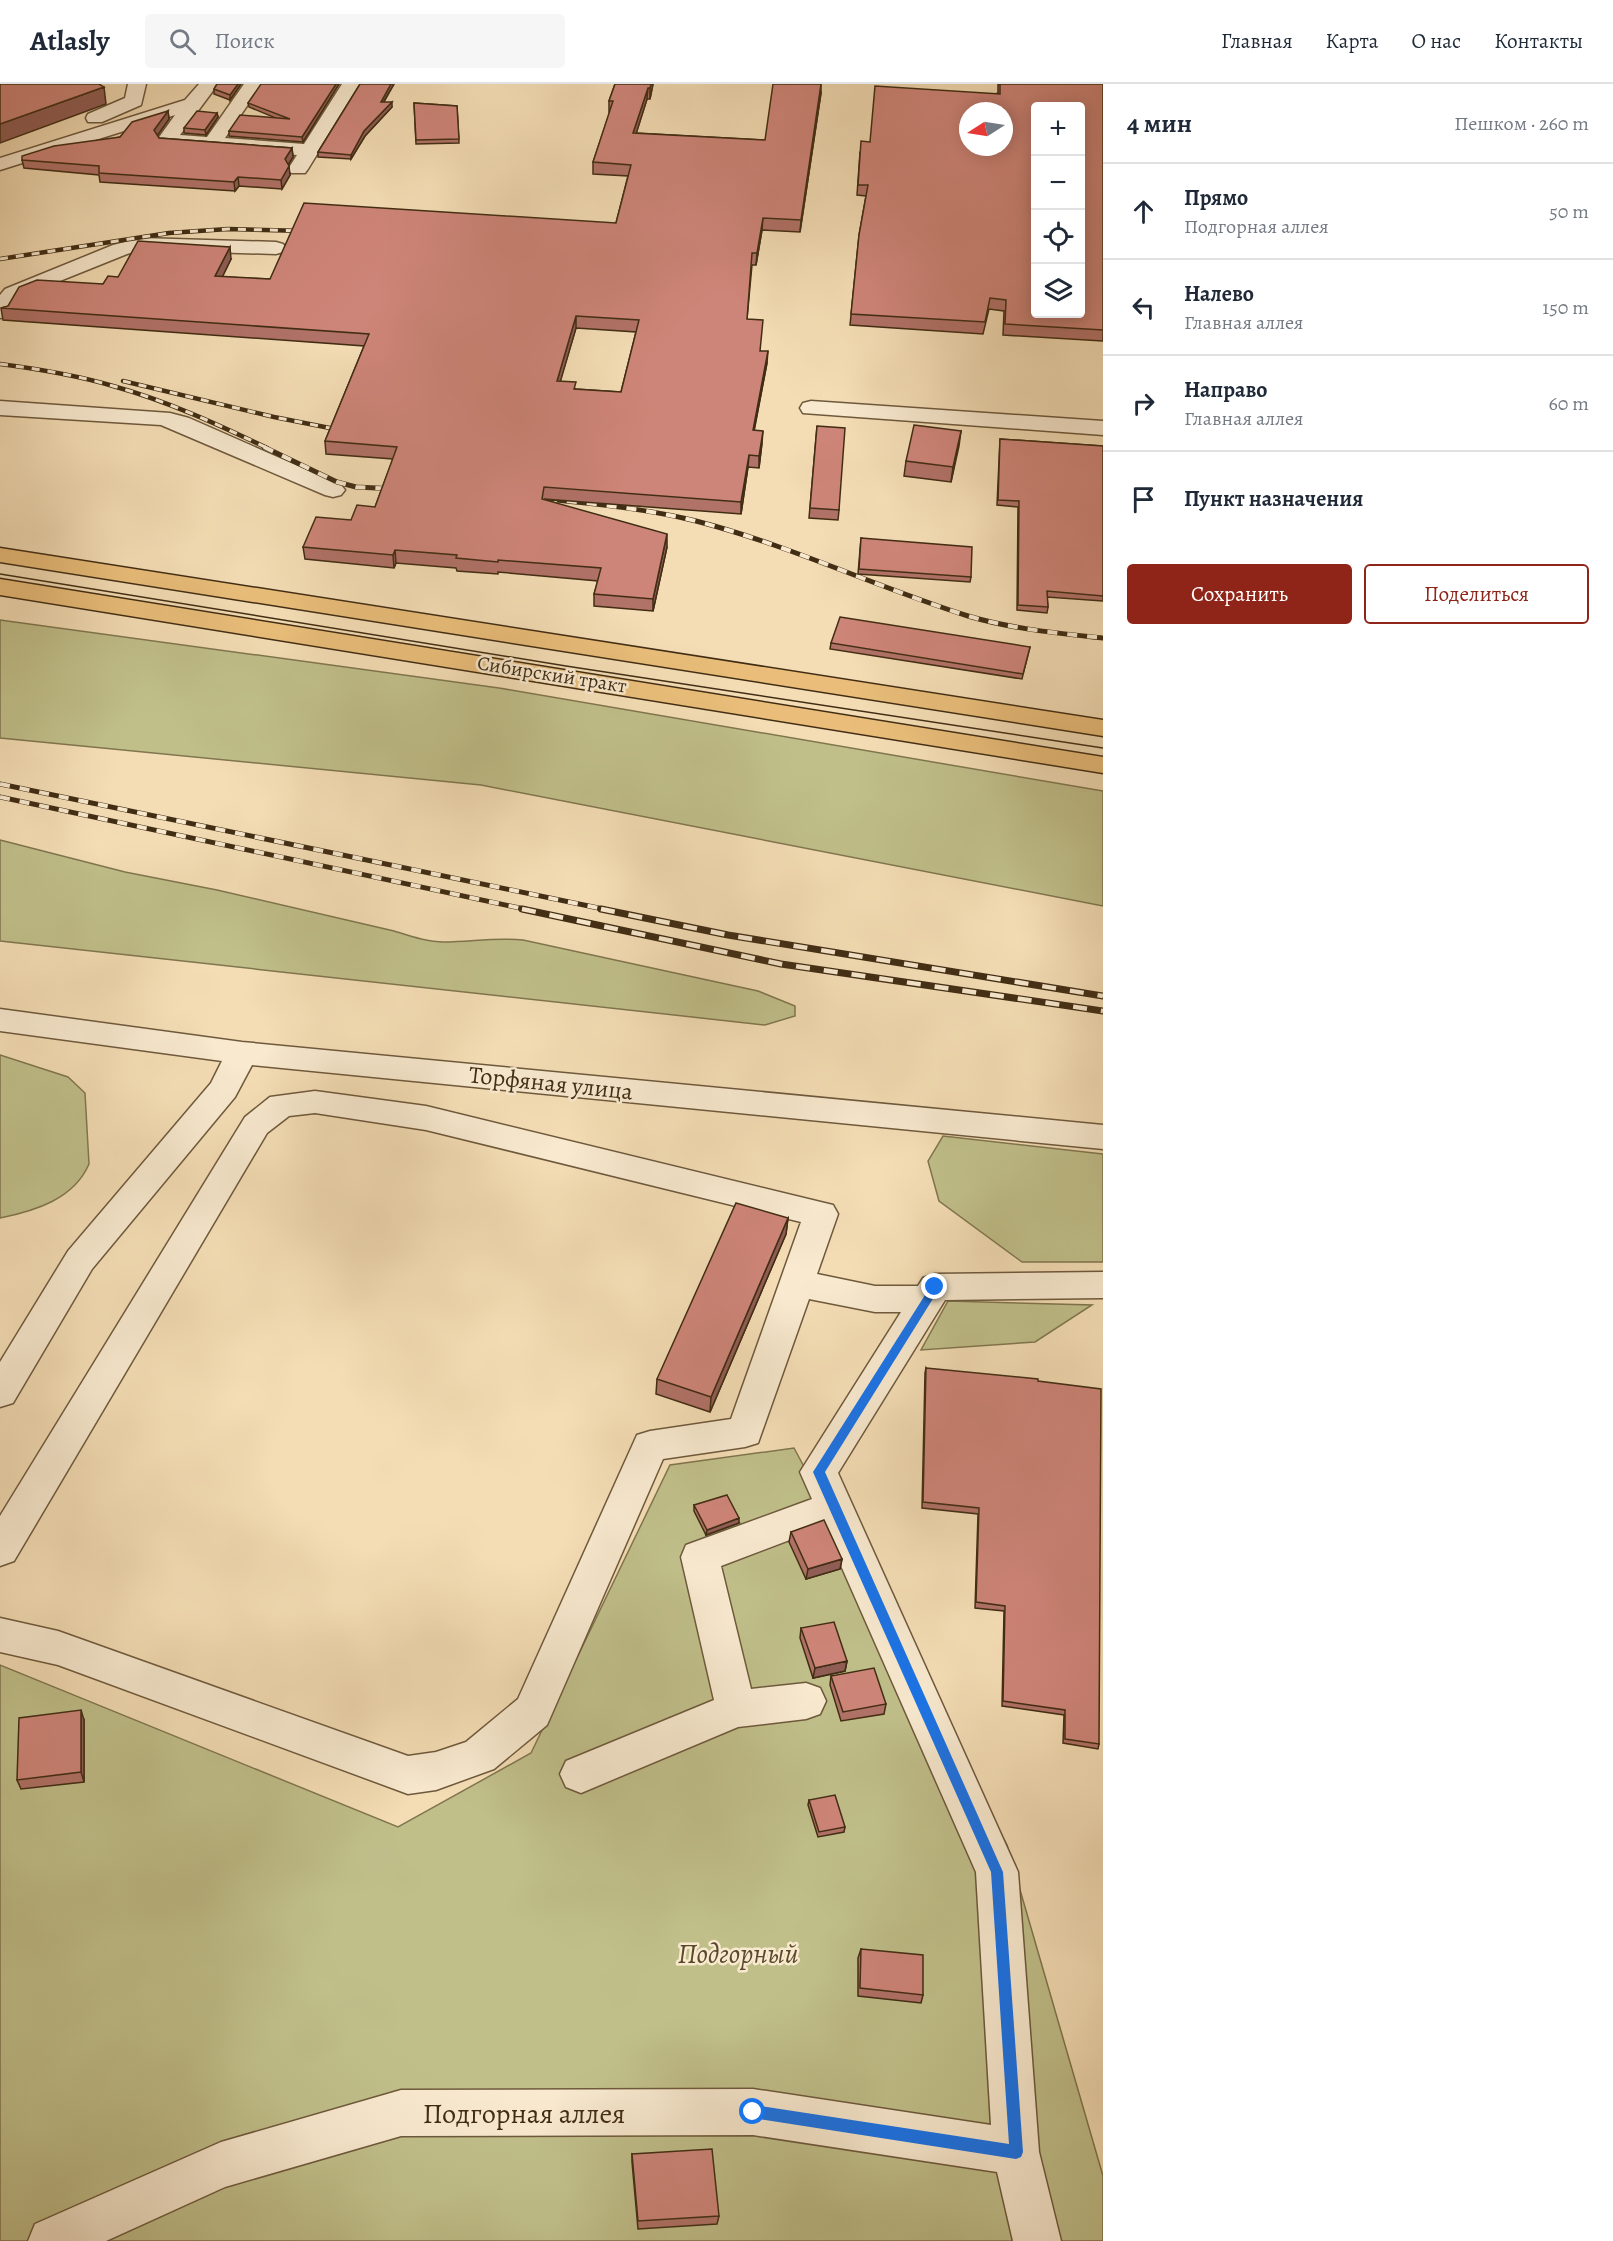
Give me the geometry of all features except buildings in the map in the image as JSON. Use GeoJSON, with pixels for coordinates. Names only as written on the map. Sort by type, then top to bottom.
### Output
{"type":"FeatureCollection","features":[{"type":"Feature","properties":{"kind":"main road","name":"Сибирский тракт"},"geometry":{"type":"LineString","coordinates":[[0,555],[1103,728]]}},
{"type":"Feature","properties":{"kind":"main road","name":"Сибирский тракт"},"geometry":{"type":"LineString","coordinates":[[0,587],[583,679],[1103,765]]}},
{"type":"Feature","properties":{"kind":"street"},"geometry":{"type":"LineString","coordinates":[[0,150],[100,116],[134,101],[137,84]]}},
{"type":"Feature","properties":{"kind":"street"},"geometry":{"type":"LineString","coordinates":[[209,84],[167,140],[308,150]]}},
{"type":"Feature","properties":{"kind":"street"},"geometry":{"type":"LineString","coordinates":[[212,143],[253,84]]}},
{"type":"Feature","properties":{"kind":"street"},"geometry":{"type":"LineString","coordinates":[[298,169],[351,84]]}},
{"type":"Feature","properties":{"kind":"street"},"geometry":{"type":"LineString","coordinates":[[0,164],[192,104]]}},
{"type":"Feature","properties":{"kind":"street"},"geometry":{"type":"LineString","coordinates":[[0,312],[12,293],[120,249],[141,244],[276,248]]}},
{"type":"Feature","properties":{"kind":"street"},"geometry":{"type":"LineString","coordinates":[[0,408],[162,418],[181,423],[333,490]]}},
{"type":"Feature","properties":{"kind":"street"},"geometry":{"type":"LineString","coordinates":[[811,408],[1103,428]]}},
{"type":"Feature","properties":{"kind":"street","name":"Торфяная улица"},"geometry":{"type":"LineString","coordinates":[[0,1020],[242,1053],[1103,1137]]}},
{"type":"Feature","properties":{"kind":"street"},"geometry":{"type":"LineString","coordinates":[[0,1393],[80,1260],[224,1089],[242,1053]]}},
{"type":"Feature","properties":{"kind":"street"},"geometry":{"type":"LineString","coordinates":[[0,1550],[246,1140],[256,1125],[281,1105],[315,1102],[426,1118],[821,1214],[745,1432],[650,1446],[533,1712],[479,1756],[436,1771],[408,1775],[58,1648],[0,1635]]}},
{"type":"Feature","properties":{"kind":"street"},"geometry":{"type":"LineString","coordinates":[[797,1282],[874,1299],[927,1299]]}},
{"type":"Feature","properties":{"kind":"street"},"geometry":{"type":"LineString","coordinates":[[1037,2241],[1016,2152],[997,1872],[819,1472],[935,1287],[1103,1284]]}},
{"type":"Feature","properties":{"kind":"street"},"geometry":{"type":"LineString","coordinates":[[736,1709],[700,1557],[834,1507]]}},
{"type":"Feature","properties":{"kind":"street"},"geometry":{"type":"LineString","coordinates":[[581,1774],[736,1709],[806,1701]]}},
{"type":"Feature","properties":{"kind":"street","name":"Подгорная аллея"},"geometry":{"type":"LineString","coordinates":[[52,2241],[221,2165],[401,2113],[753,2112],[1016,2152]]}},
{"type":"Feature","properties":{"kind":"green space"},"geometry":{"type":"Polygon","coordinates":[[[0,620],[499,688],[1103,791],[1103,906],[481,785],[0,738],[0,620]]]}},
{"type":"Feature","properties":{"kind":"green space"},"geometry":{"type":"Polygon","coordinates":[[[0,840],[125,872],[217,890],[425,940],[444,942],[523,940],[758,991],[795,1006],[795,1016],[765,1025],[0,941],[0,840]]]}},
{"type":"Feature","properties":{"kind":"green space"},"geometry":{"type":"Polygon","coordinates":[[[0,1055],[68,1077],[85,1093],[89,1164],[74,1186],[52,1202],[27,1212],[0,1218],[0,1055]]]}},
{"type":"Feature","properties":{"kind":"green space"},"geometry":{"type":"Polygon","coordinates":[[[943,1136],[1103,1154],[1103,1262],[1022,1262],[939,1201],[928,1161],[943,1136]]]}},
{"type":"Feature","properties":{"kind":"green space"},"geometry":{"type":"Polygon","coordinates":[[[948,1301],[1092,1305],[1035,1342],[921,1350],[948,1301]]]}},
{"type":"Feature","properties":{"kind":"green space","name":"Подгорный"},"geometry":{"type":"Polygon","coordinates":[[[794,1448],[1007,1845],[1103,2176],[1103,2241],[0,2241],[0,1665],[398,1827],[531,1753],[670,1465],[794,1448]]]}},
{"type":"Feature","properties":{"kind":"tram line"},"geometry":{"type":"LineString","coordinates":[[0,574],[566,666],[1103,748]]}},
{"type":"Feature","properties":{"kind":"railway"},"geometry":{"type":"LineString","coordinates":[[0,259],[169,233],[228,229],[306,231]]}},
{"type":"Feature","properties":{"kind":"railway"},"geometry":{"type":"LineString","coordinates":[[0,364],[43,370],[133,392],[192,414],[267,448]]}},
{"type":"Feature","properties":{"kind":"railway"},"geometry":{"type":"LineString","coordinates":[[123,381],[274,417],[345,431]]}},
{"type":"Feature","properties":{"kind":"railway"},"geometry":{"type":"LineString","coordinates":[[264,447],[337,482],[356,487],[397,489]]}},
{"type":"Feature","properties":{"kind":"railway"},"geometry":{"type":"LineString","coordinates":[[547,499],[641,510],[696,521],[765,542],[968,616],[1018,627],[1103,638]]}},
{"type":"Feature","properties":{"kind":"railway"},"geometry":{"type":"LineString","coordinates":[[0,784],[608,910]]}},
{"type":"Feature","properties":{"kind":"railway"},"geometry":{"type":"LineString","coordinates":[[0,797],[529,910]]}},
{"type":"Feature","properties":{"kind":"railway"},"geometry":{"type":"LineString","coordinates":[[522,909],[781,964],[1103,1011]]}},
{"type":"Feature","properties":{"kind":"railway"},"geometry":{"type":"LineString","coordinates":[[601,909],[728,935],[1103,996]]}},
{"type":"Feature","properties":{"kind":"route"},"geometry":{"type":"LineString","coordinates":[[753,2112],[1016,2152],[997,1872],[819,1472],[935,1287]]}}]}
